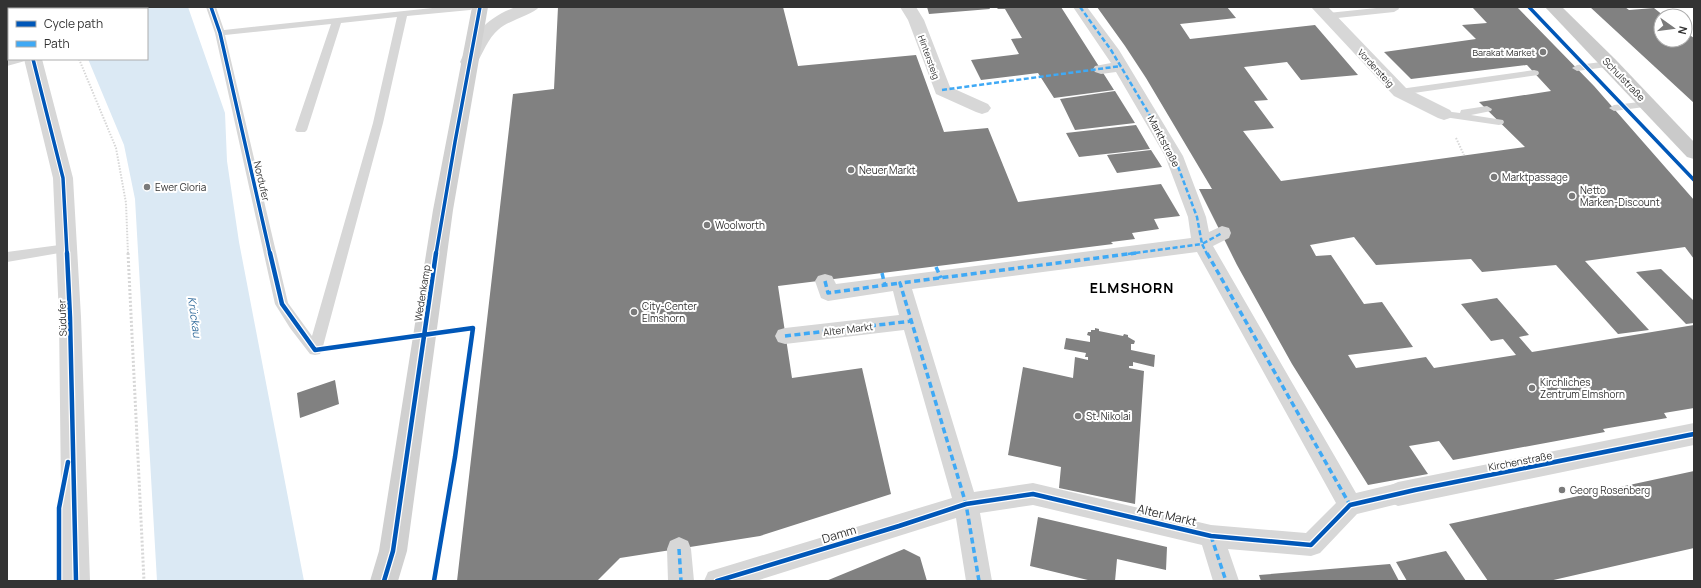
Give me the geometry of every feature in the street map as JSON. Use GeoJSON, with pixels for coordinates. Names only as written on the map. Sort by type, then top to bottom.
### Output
{"type":"FeatureCollection","features":[{"type":"Feature","properties":{"kind":"main road","name":"Wedenkamp"},"geometry":{"type":"LineString","coordinates":[[384,581],[393,551],[423,334],[468,65],[480,7]]}},
{"type":"Feature","properties":{"kind":"main road","name":"Schulstraße"},"geometry":{"type":"LineString","coordinates":[[1553,7],[1610,64],[1694,153]]}},
{"type":"Feature","properties":{"kind":"street"},"geometry":{"type":"LineString","coordinates":[[468,65],[479,40],[497,21],[531,7]]}},
{"type":"Feature","properties":{"kind":"street","name":"Hintersteig"},"geometry":{"type":"LineString","coordinates":[[908,7],[916,20],[942,90],[982,108]]}},
{"type":"Feature","properties":{"kind":"street","name":"Marktstraße"},"geometry":{"type":"LineString","coordinates":[[1080,7],[1121,66],[1174,156],[1197,217],[1202,244]]}},
{"type":"Feature","properties":{"kind":"street","name":"Vordersteig"},"geometry":{"type":"LineString","coordinates":[[1324,12],[1400,92],[1444,114]]}},
{"type":"Feature","properties":{"kind":"street","name":"Südufer"},"geometry":{"type":"LineString","coordinates":[[33,60],[63,178],[72,385],[76,581]]}},
{"type":"Feature","properties":{"kind":"street"},"geometry":{"type":"LineString","coordinates":[[1101,69],[1121,66]]}},
{"type":"Feature","properties":{"kind":"street"},"geometry":{"type":"LineString","coordinates":[[825,280],[828,293],[938,272],[1202,244],[1222,233]]}},
{"type":"Feature","properties":{"kind":"street"},"geometry":{"type":"LineString","coordinates":[[1202,244],[1350,505]]}},
{"type":"Feature","properties":{"kind":"street"},"geometry":{"type":"LineString","coordinates":[[889,281],[912,321],[966,504],[978,581]]}},
{"type":"Feature","properties":{"kind":"street","name":"Alter Markt"},"geometry":{"type":"LineString","coordinates":[[785,336],[912,321]]}},
{"type":"Feature","properties":{"kind":"street","name":"Kirchenstraße"},"geometry":{"type":"LineString","coordinates":[[1350,505],[1694,434]]}},
{"type":"Feature","properties":{"kind":"street","name":"Alter Markt"},"geometry":{"type":"LineString","coordinates":[[966,504],[1033,494],[1211,536],[1311,545],[1350,505]]}},
{"type":"Feature","properties":{"kind":"street","name":"Damm"},"geometry":{"type":"LineString","coordinates":[[718,581],[966,504]]}},
{"type":"Feature","properties":{"kind":"street"},"geometry":{"type":"LineString","coordinates":[[1211,536],[1226,581]]}},
{"type":"Feature","properties":{"kind":"street"},"geometry":{"type":"LineString","coordinates":[[679,549],[681,581]]}},
{"type":"Feature","properties":{"kind":"lane","name":"Nordufer"},"geometry":{"type":"LineString","coordinates":[[211,7],[220,32],[282,304],[315,350],[378,123],[403,14]]}},
{"type":"Feature","properties":{"kind":"lane"},"geometry":{"type":"LineString","coordinates":[[220,32],[470,7]]}},
{"type":"Feature","properties":{"kind":"lane"},"geometry":{"type":"LineString","coordinates":[[1324,12],[1394,9],[1393,7]]}},
{"type":"Feature","properties":{"kind":"lane"},"geometry":{"type":"LineString","coordinates":[[255,29],[258,18]]}},
{"type":"Feature","properties":{"kind":"lane"},"geometry":{"type":"LineString","coordinates":[[301,130],[337,20]]}},
{"type":"Feature","properties":{"kind":"lane"},"geometry":{"type":"LineString","coordinates":[[7,63],[18,60]]}},
{"type":"Feature","properties":{"kind":"lane"},"geometry":{"type":"LineString","coordinates":[[1577,68],[1610,64]]}},
{"type":"Feature","properties":{"kind":"lane"},"geometry":{"type":"LineString","coordinates":[[1400,92],[1534,73]]}},
{"type":"Feature","properties":{"kind":"lane"},"geometry":{"type":"LineString","coordinates":[[1614,108],[1648,104]]}},
{"type":"Feature","properties":{"kind":"lane"},"geometry":{"type":"LineString","coordinates":[[1444,114],[1487,110]]}},
{"type":"Feature","properties":{"kind":"lane"},"geometry":{"type":"LineString","coordinates":[[1444,114],[1499,122]]}},
{"type":"Feature","properties":{"kind":"lane"},"geometry":{"type":"LineString","coordinates":[[7,257],[66,248]]}},
{"type":"Feature","properties":{"kind":"path"},"geometry":{"type":"LineString","coordinates":[[79,60],[116,148],[126,203],[144,581]]}},
{"type":"Feature","properties":{"kind":"water","name":"Krückau"},"geometry":{"type":"Polygon","coordinates":[[[188,7],[225,113],[227,161],[239,242],[304,581],[157,581],[135,199],[124,145],[88,60],[148,60],[148,8],[67,8],[188,7]]]}},
{"type":"Feature","properties":{"kind":"building","name":"City-Center Elmshorn"},"geometry":{"type":"Polygon","coordinates":[[[558,7],[783,7],[798,66],[916,55],[944,132],[988,128],[1018,202],[1161,184],[1180,216],[1154,219],[1159,229],[1132,233],[1135,239],[1111,242],[1113,244],[778,286],[792,378],[862,368],[891,494],[760,536],[620,558],[597,581],[457,581],[513,94],[554,89],[558,7]]]}},
{"type":"Feature","properties":{"kind":"building"},"geometry":{"type":"Polygon","coordinates":[[[927,7],[989,7],[990,9],[929,14],[927,7]]]}},
{"type":"Feature","properties":{"kind":"building"},"geometry":{"type":"Polygon","coordinates":[[[996,7],[1061,7],[1114,90],[1054,98],[1038,73],[981,80],[971,60],[1019,54],[1011,39],[1022,38],[1005,9],[998,9],[996,7]]]}},
{"type":"Feature","properties":{"kind":"building"},"geometry":{"type":"Polygon","coordinates":[[[1097,7],[1227,7],[1236,18],[1180,24],[1190,39],[1315,25],[1358,75],[1301,80],[1287,62],[1244,67],[1268,100],[1254,101],[1274,128],[1243,131],[1281,181],[1525,147],[1479,102],[1551,91],[1527,65],[1411,79],[1384,52],[1476,39],[1462,25],[1487,23],[1472,7],[1517,7],[1594,86],[1694,200],[1694,259],[1685,247],[1585,261],[1649,330],[1618,334],[1556,265],[1482,272],[1471,259],[1376,265],[1354,237],[1310,245],[1316,256],[1331,255],[1364,304],[1382,302],[1413,347],[1348,355],[1356,368],[1426,357],[1434,368],[1516,355],[1503,339],[1491,341],[1461,304],[1497,298],[1529,335],[1519,337],[1532,352],[1694,325],[1694,408],[1664,413],[1667,418],[1603,429],[1605,432],[1453,460],[1439,441],[1409,446],[1428,474],[1368,485],[1292,364],[1237,265],[1199,189],[1212,189],[1146,78],[1097,7]]]}},
{"type":"Feature","properties":{"kind":"building"},"geometry":{"type":"Polygon","coordinates":[[[1590,7],[1625,7],[1629,10],[1653,8],[1653,48],[1693,48],[1693,37],[1694,38],[1694,103],[1590,7]]]}},
{"type":"Feature","properties":{"kind":"building"},"geometry":{"type":"Polygon","coordinates":[[[1115,91],[1135,123],[1075,130],[1060,99],[1115,91]]]}},
{"type":"Feature","properties":{"kind":"building"},"geometry":{"type":"Polygon","coordinates":[[[1136,125],[1150,149],[1079,157],[1066,133],[1136,125]]]}},
{"type":"Feature","properties":{"kind":"building"},"geometry":{"type":"Polygon","coordinates":[[[1151,150],[1162,167],[1117,173],[1107,155],[1151,150]]]}},
{"type":"Feature","properties":{"kind":"building"},"geometry":{"type":"Polygon","coordinates":[[[1661,269],[1694,301],[1694,323],[1686,324],[1636,272],[1661,269]]]}},
{"type":"Feature","properties":{"kind":"building","name":"St. Nikolai"},"geometry":{"type":"Polygon","coordinates":[[[1095,328],[1099,329],[1099,331],[1123,336],[1124,334],[1128,335],[1128,337],[1135,341],[1134,344],[1131,344],[1131,350],[1155,355],[1154,367],[1133,362],[1133,366],[1129,366],[1129,368],[1144,371],[1135,504],[1059,488],[1061,467],[1008,455],[1023,367],[1073,378],[1075,357],[1088,360],[1088,357],[1085,357],[1086,353],[1064,349],[1066,338],[1090,342],[1090,336],[1087,335],[1088,332],[1095,330],[1095,328]]]}},
{"type":"Feature","properties":{"kind":"building"},"geometry":{"type":"Polygon","coordinates":[[[335,380],[339,404],[300,418],[297,393],[335,380]]]}},
{"type":"Feature","properties":{"kind":"building"},"geometry":{"type":"Polygon","coordinates":[[[1694,471],[1694,548],[1549,581],[1488,581],[1449,524],[1694,471]]]}},
{"type":"Feature","properties":{"kind":"building"},"geometry":{"type":"Polygon","coordinates":[[[1038,517],[1167,547],[1166,570],[1117,559],[1115,581],[1092,581],[1030,566],[1038,517]]]}},
{"type":"Feature","properties":{"kind":"building"},"geometry":{"type":"Polygon","coordinates":[[[904,549],[920,557],[927,581],[826,581],[904,549]]]}},
{"type":"Feature","properties":{"kind":"building"},"geometry":{"type":"Polygon","coordinates":[[[1446,551],[1466,581],[1407,581],[1396,562],[1446,551]]]}},
{"type":"Feature","properties":{"kind":"building"},"geometry":{"type":"Polygon","coordinates":[[[1390,564],[1399,581],[1261,581],[1259,575],[1390,564]]]}},
{"type":"Feature","properties":{"kind":"marked path"},"geometry":{"type":"LineString","coordinates":[[1080,7],[1111,50],[1174,156],[1197,217],[1202,244],[1222,233]]}},
{"type":"Feature","properties":{"kind":"marked path"},"geometry":{"type":"LineString","coordinates":[[942,90],[1121,66]]}},
{"type":"Feature","properties":{"kind":"marked path"},"geometry":{"type":"LineString","coordinates":[[979,581],[966,504],[900,283],[1202,244],[1350,505]]}},
{"type":"Feature","properties":{"kind":"marked path"},"geometry":{"type":"LineString","coordinates":[[936,267],[941,278]]}},
{"type":"Feature","properties":{"kind":"marked path"},"geometry":{"type":"LineString","coordinates":[[882,273],[885,286]]}},
{"type":"Feature","properties":{"kind":"marked path"},"geometry":{"type":"LineString","coordinates":[[825,281],[828,293],[900,283]]}},
{"type":"Feature","properties":{"kind":"marked path"},"geometry":{"type":"LineString","coordinates":[[785,336],[912,321]]}},
{"type":"Feature","properties":{"kind":"marked path"},"geometry":{"type":"LineString","coordinates":[[1211,536],[1226,581]]}},
{"type":"Feature","properties":{"kind":"marked path"},"geometry":{"type":"LineString","coordinates":[[679,549],[681,581]]}},
{"type":"Feature","properties":{"kind":"cycle path"},"geometry":{"type":"LineString","coordinates":[[211,7],[220,33],[282,304],[315,350],[473,328],[455,457],[434,581]]}},
{"type":"Feature","properties":{"kind":"cycle path"},"geometry":{"type":"LineString","coordinates":[[384,581],[393,551],[443,210],[480,7]]}},
{"type":"Feature","properties":{"kind":"cycle path"},"geometry":{"type":"LineString","coordinates":[[1529,7],[1694,180]]}},
{"type":"Feature","properties":{"kind":"cycle path"},"geometry":{"type":"LineString","coordinates":[[33,60],[63,178],[70,317],[76,581]]}},
{"type":"Feature","properties":{"kind":"cycle path"},"geometry":{"type":"LineString","coordinates":[[717,581],[899,526],[966,504],[1033,494],[1211,536],[1311,545],[1350,505],[1415,490],[1694,434]]}},
{"type":"Feature","properties":{"kind":"cycle path"},"geometry":{"type":"LineString","coordinates":[[59,581],[59,508],[68,462]]}},
{"type":"Feature","properties":{"kind":"place","name":"Barakat Market"},"geometry":{"type":"Point","coordinates":[1543,52]}},
{"type":"Feature","properties":{"kind":"place","name":"Neuer Markt"},"geometry":{"type":"Point","coordinates":[851,170]}},
{"type":"Feature","properties":{"kind":"place","name":"Marktpassage"},"geometry":{"type":"Point","coordinates":[1494,177]}},
{"type":"Feature","properties":{"kind":"place","name":"Ewer Gloria"},"geometry":{"type":"Point","coordinates":[147,187]}},
{"type":"Feature","properties":{"kind":"place","name":"Netto Marken-Discount"},"geometry":{"type":"Point","coordinates":[1572,196]}},
{"type":"Feature","properties":{"kind":"place","name":"Woolworth"},"geometry":{"type":"Point","coordinates":[707,225]}},
{"type":"Feature","properties":{"kind":"place","name":"City-Center Elmshorn"},"geometry":{"type":"Point","coordinates":[634,312]}},
{"type":"Feature","properties":{"kind":"place","name":"Kirchliches Zentrum Elmshorn"},"geometry":{"type":"Point","coordinates":[1532,388]}},
{"type":"Feature","properties":{"kind":"place","name":"St. Nikolai"},"geometry":{"type":"Point","coordinates":[1078,416]}},
{"type":"Feature","properties":{"kind":"place","name":"Georg Rosenberg"},"geometry":{"type":"Point","coordinates":[1562,490]}},
{"type":"Feature","properties":{"kind":"district","name":"ELMSHORN"},"geometry":{"type":"Point","coordinates":[1132,287]}}]}
